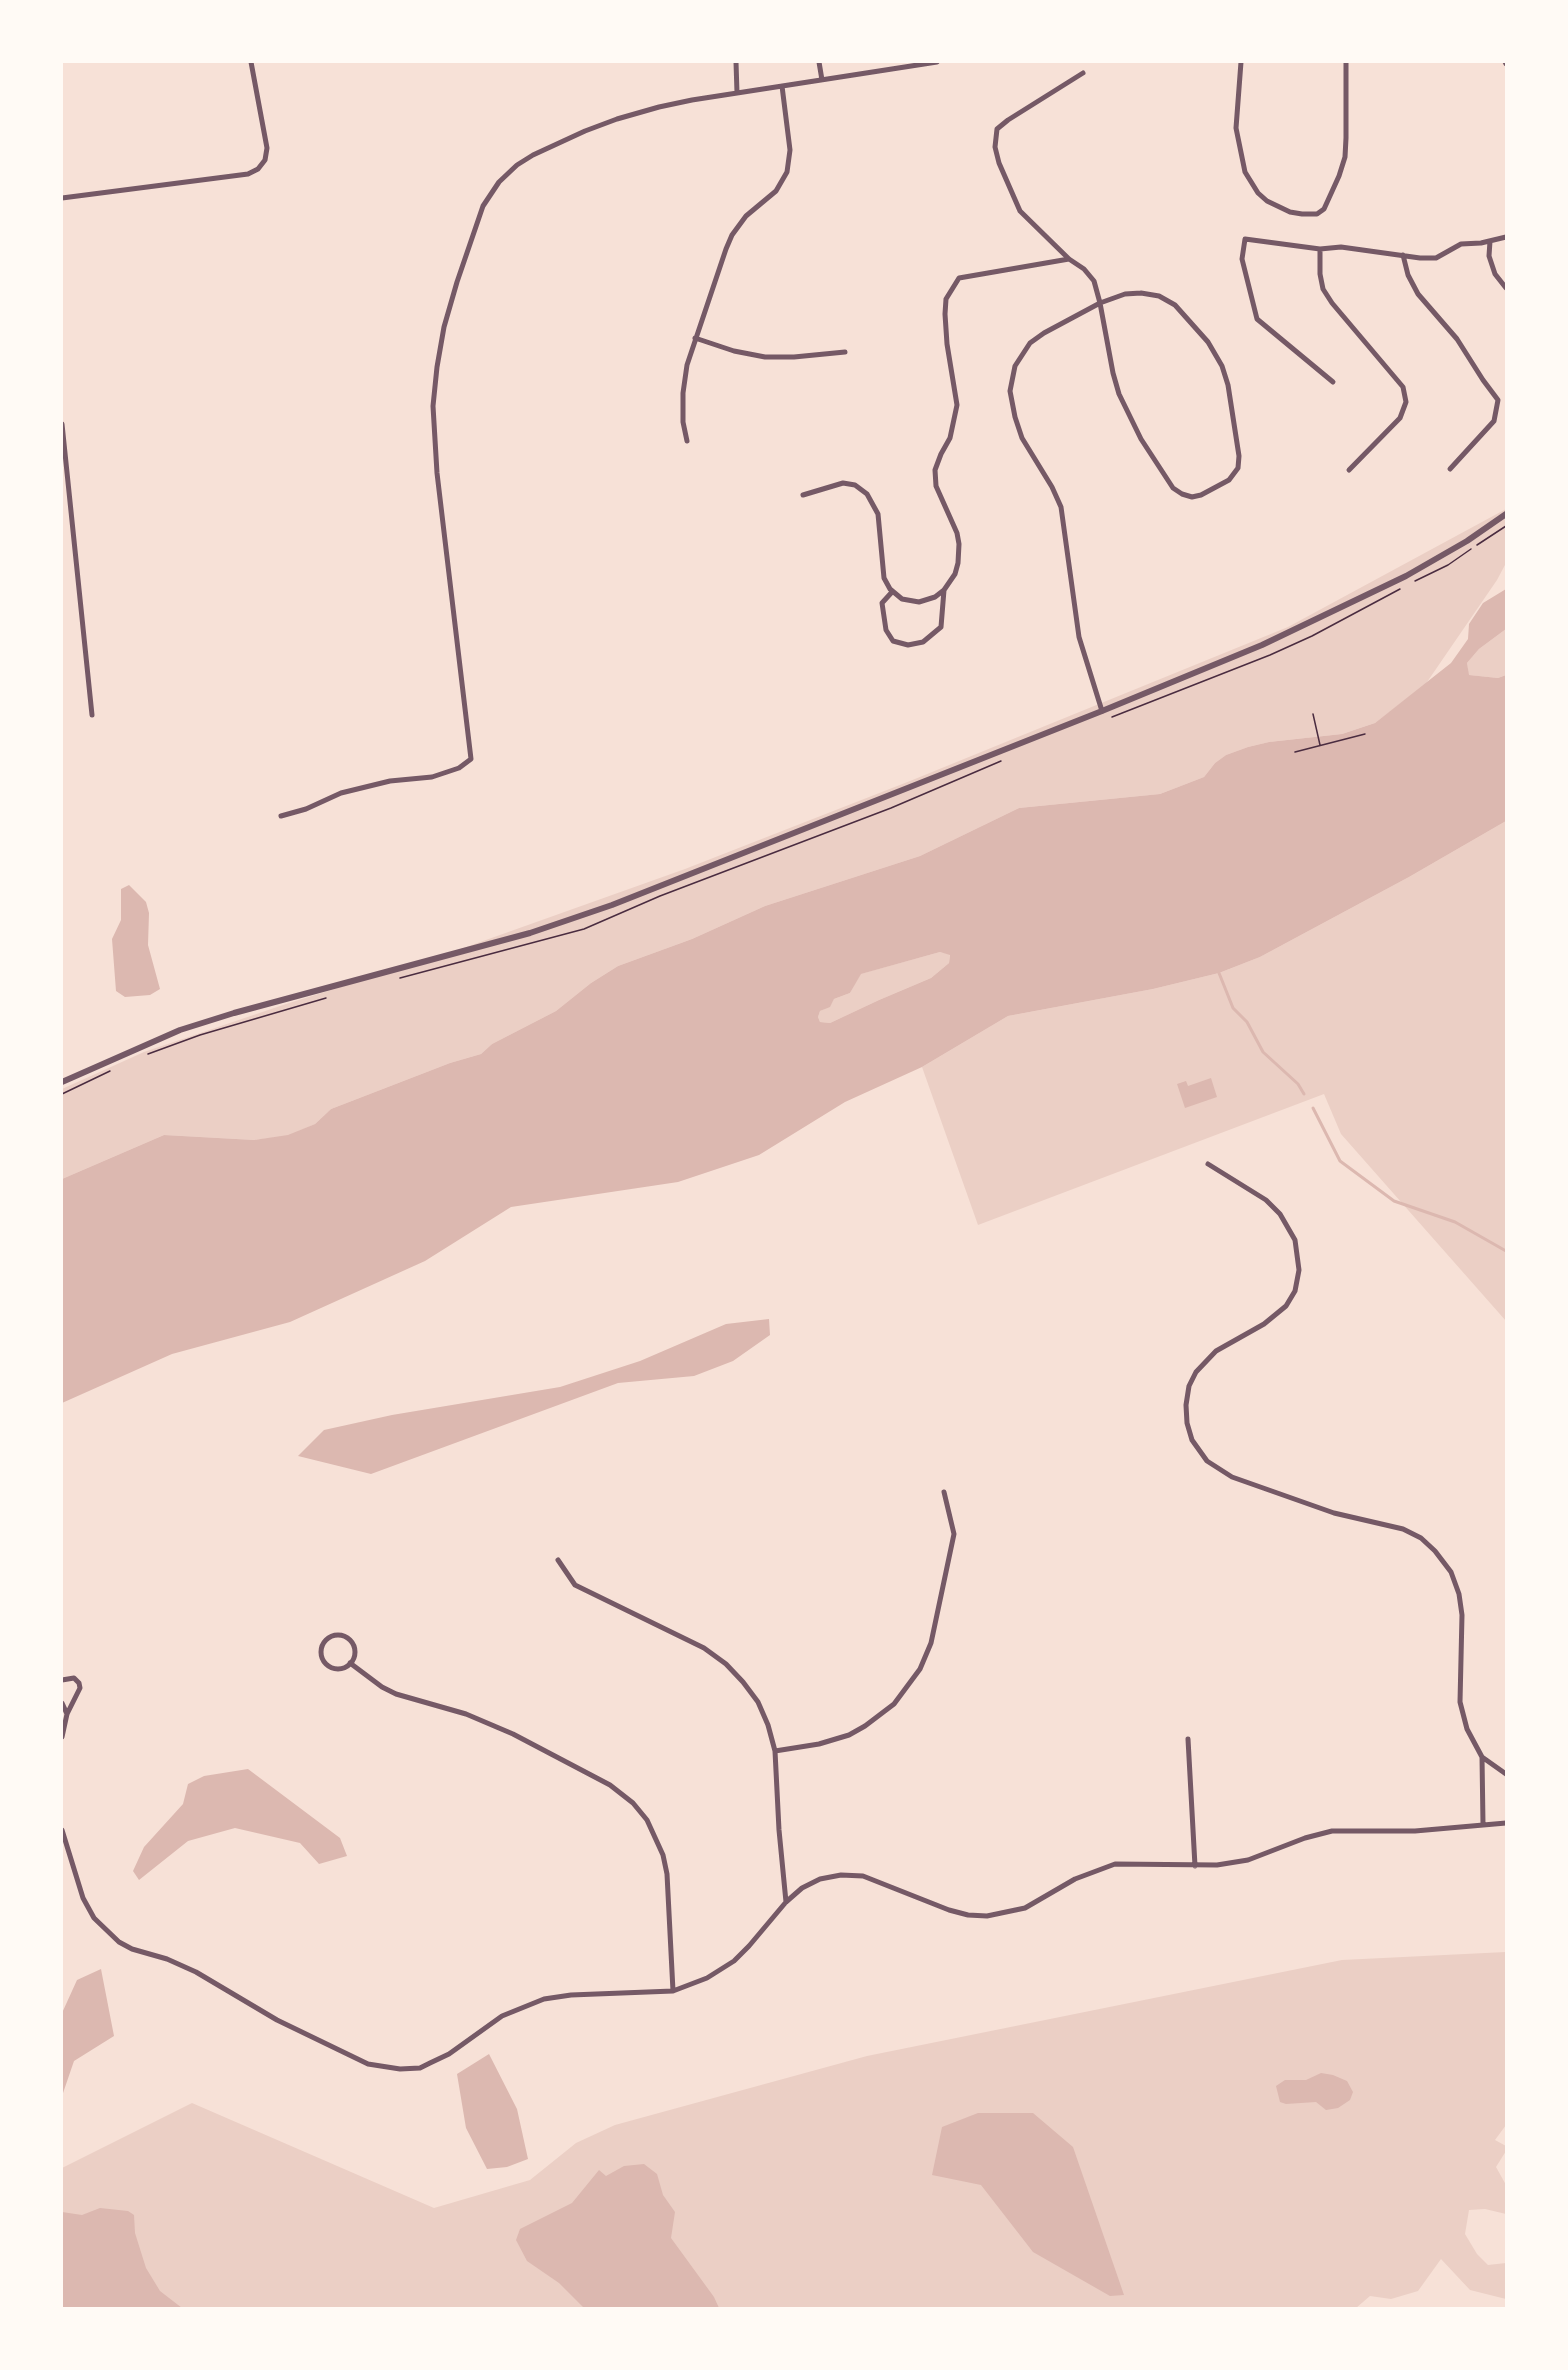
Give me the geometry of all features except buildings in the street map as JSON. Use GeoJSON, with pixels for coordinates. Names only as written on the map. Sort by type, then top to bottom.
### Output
{"type":"FeatureCollection","features":[{"type":"Feature","properties":{"kind":"street"},"geometry":{"type":"LineString","coordinates":[[62,198],[248,174],[258,169],[265,160],[266,140],[251,62]]}},
{"type":"Feature","properties":{"kind":"street"},"geometry":{"type":"LineString","coordinates":[[736,62],[737,93]]}},
{"type":"Feature","properties":{"kind":"street"},"geometry":{"type":"LineString","coordinates":[[819,62],[822,80]]}},
{"type":"Feature","properties":{"kind":"street"},"geometry":{"type":"LineString","coordinates":[[281,816],[306,809],[341,793],[390,781],[432,777],[459,768],[471,759],[436,462],[433,406],[436,367],[444,327],[483,206],[499,182],[517,165],[585,131],[659,107],[937,62]]}},
{"type":"Feature","properties":{"kind":"street"},"geometry":{"type":"LineString","coordinates":[[1241,62],[1236,128],[1245,172],[1258,193],[1267,201],[1290,212],[1302,214],[1317,214],[1324,209],[1345,157],[1346,62]]}},
{"type":"Feature","properties":{"kind":"street"},"geometry":{"type":"LineString","coordinates":[[1083,73],[997,129],[995,147],[999,163],[1020,211],[1070,259],[1084,269],[1094,281],[1100,303],[1113,373],[1119,394],[1141,439],[1173,488],[1182,494],[1192,496],[1224,485],[1238,468],[1239,456],[1228,385],[1216,354],[1175,305],[1159,297],[1141,293],[1125,294],[1100,303],[1044,333],[1030,344],[1015,366],[1010,391],[1014,417],[1022,438],[1052,487],[1061,507],[1079,638],[1102,711]]}},
{"type":"Feature","properties":{"kind":"street"},"geometry":{"type":"LineString","coordinates":[[687,441],[683,422],[683,393],[687,365],[732,235],[746,216],[776,191],[787,172],[790,150],[782,86]]}},
{"type":"Feature","properties":{"kind":"street"},"geometry":{"type":"LineString","coordinates":[[1333,382],[1257,319],[1242,260],[1245,238],[1320,249],[1341,247],[1420,258],[1436,258],[1461,244],[1506,237]]}},
{"type":"Feature","properties":{"kind":"street"},"geometry":{"type":"LineString","coordinates":[[1490,241],[1489,256],[1492,265],[1506,288]]}},
{"type":"Feature","properties":{"kind":"street"},"geometry":{"type":"LineString","coordinates":[[1320,249],[1320,274],[1323,289],[1332,303],[1403,387],[1406,402],[1400,418],[1349,470]]}},
{"type":"Feature","properties":{"kind":"street"},"geometry":{"type":"LineString","coordinates":[[1403,255],[1408,275],[1418,294],[1457,339],[1483,381],[1498,400],[1494,421],[1450,469]]}},
{"type":"Feature","properties":{"kind":"street"},"geometry":{"type":"LineString","coordinates":[[803,495],[843,483],[855,485],[867,494],[878,514],[884,578],[892,592],[902,599],[919,602],[935,597],[944,590],[955,574],[959,544],[957,533],[936,486],[935,470],[950,438],[957,405],[947,344],[946,299],[959,278],[1070,259]]}},
{"type":"Feature","properties":{"kind":"street"},"geometry":{"type":"LineString","coordinates":[[695,338],[734,351],[765,357],[794,357],[845,352]]}},
{"type":"Feature","properties":{"kind":"street"},"geometry":{"type":"LineString","coordinates":[[62,424],[92,715]]}},
{"type":"Feature","properties":{"kind":"street"},"geometry":{"type":"LineString","coordinates":[[62,1082],[180,1030],[234,1013],[570,921],[1102,711],[1262,645],[1387,585],[1467,541],[1506,514]]}},
{"type":"Feature","properties":{"kind":"street"},"geometry":{"type":"LineString","coordinates":[[892,592],[882,603],[886,630],[893,642],[908,645],[923,642],[941,627],[944,590]]}},
{"type":"Feature","properties":{"kind":"street"},"geometry":{"type":"LineString","coordinates":[[1208,1164],[1266,1200],[1280,1214],[1295,1240],[1299,1270],[1295,1291],[1286,1306],[1264,1324],[1216,1351],[1196,1372],[1189,1386],[1186,1405],[1187,1423],[1192,1440],[1207,1461],[1232,1477],[1334,1513],[1403,1529],[1420,1538],[1435,1551],[1451,1572],[1459,1594],[1461,1615],[1460,1702],[1467,1729],[1482,1757],[1484,1824]]}},
{"type":"Feature","properties":{"kind":"street"},"geometry":{"type":"LineString","coordinates":[[775,1750],[819,1744],[849,1735],[894,1704],[920,1669],[932,1643],[954,1533],[944,1492]]}},
{"type":"Feature","properties":{"kind":"street"},"geometry":{"type":"LineString","coordinates":[[558,1560],[575,1585],[704,1648],[726,1664],[744,1682],[758,1702],[775,1750],[786,1902]]}},
{"type":"Feature","properties":{"kind":"street"},"geometry":{"type":"LineString","coordinates":[[340,1635],[350,1640],[355,1649],[350,1663],[340,1668],[329,1666],[322,1657],[322,1646],[325,1641],[330,1637],[340,1635]]}},
{"type":"Feature","properties":{"kind":"street"},"geometry":{"type":"LineString","coordinates":[[350,1663],[381,1687],[396,1694],[466,1714],[513,1734],[609,1785],[633,1803],[647,1820],[663,1855],[667,1874],[673,1991]]}},
{"type":"Feature","properties":{"kind":"street"},"geometry":{"type":"LineString","coordinates":[[62,1680],[74,1678],[80,1688],[67,1714],[62,1737]]}},
{"type":"Feature","properties":{"kind":"street"},"geometry":{"type":"LineString","coordinates":[[62,1703],[67,1714]]}},
{"type":"Feature","properties":{"kind":"street"},"geometry":{"type":"LineString","coordinates":[[1188,1739],[1195,1866]]}},
{"type":"Feature","properties":{"kind":"street"},"geometry":{"type":"LineString","coordinates":[[1482,1757],[1506,1774]]}},
{"type":"Feature","properties":{"kind":"street"},"geometry":{"type":"LineString","coordinates":[[62,1830],[82,1898],[93,1918],[113,1938],[132,1949],[167,1959],[196,1972],[277,2020],[368,2064],[384,2068],[420,2068],[449,2054],[502,2016],[544,1999],[571,1995],[673,1991],[713,1975],[734,1961],[786,1902],[802,1888],[820,1879],[841,1875],[863,1876],[949,1910],[968,1915],[987,1916],[1025,1908],[1075,1879],[1115,1864],[1217,1865],[1248,1860],[1305,1838],[1332,1831],[1415,1831],[1506,1823]]}},
{"type":"Feature","properties":{"kind":"path"},"geometry":{"type":"LineString","coordinates":[[1313,714],[1320,745]]}},
{"type":"Feature","properties":{"kind":"path"},"geometry":{"type":"LineString","coordinates":[[1295,752],[1365,734]]}},
{"type":"Feature","properties":{"kind":"shaded area"},"geometry":{"type":"Polygon","coordinates":[[[1506,509],[1506,563],[1497,580],[1425,685],[1375,723],[1342,734],[1269,742],[1248,747],[1226,755],[1215,763],[1204,777],[1160,794],[1019,808],[920,856],[765,906],[692,939],[618,966],[591,983],[556,1011],[492,1044],[481,1054],[450,1063],[331,1109],[315,1124],[288,1136],[254,1140],[164,1135],[62,1179],[62,1089],[144,1052],[286,1004],[441,956],[685,869],[910,781],[1288,627],[1506,509]]]}},
{"type":"Feature","properties":{"kind":"shaded area"},"geometry":{"type":"Polygon","coordinates":[[[1506,589],[1506,629],[1479,649],[1467,663],[1469,675],[1498,678],[1506,675],[1506,821],[1409,877],[1260,957],[1219,973],[1153,989],[1008,1016],[922,1067],[845,1102],[759,1155],[678,1182],[511,1207],[425,1261],[290,1322],[172,1354],[62,1403],[62,1179],[164,1135],[254,1140],[288,1135],[315,1124],[331,1109],[450,1063],[481,1054],[492,1044],[556,1011],[591,983],[618,966],[692,939],[765,906],[920,856],[1019,808],[1160,794],[1204,777],[1215,763],[1226,755],[1248,747],[1269,742],[1342,734],[1375,723],[1451,663],[1468,639],[1469,624],[1483,603],[1506,589]],[[940,952],[861,974],[850,993],[834,999],[830,1007],[820,1011],[818,1017],[820,1022],[830,1023],[931,978],[949,963],[950,955],[940,952]]]}},
{"type":"Feature","properties":{"kind":"shaded area"},"geometry":{"type":"Polygon","coordinates":[[[1506,629],[1506,675],[1498,678],[1468,675],[1467,663],[1479,649],[1506,629]]]}},
{"type":"Feature","properties":{"kind":"shaded area"},"geometry":{"type":"Polygon","coordinates":[[[1506,821],[1506,1321],[1341,1134],[1324,1094],[978,1225],[922,1067],[1008,1016],[1153,989],[1219,973],[1260,957],[1409,877],[1506,821]]]}},
{"type":"Feature","properties":{"kind":"shaded area"},"geometry":{"type":"Polygon","coordinates":[[[129,885],[146,902],[149,913],[148,945],[160,989],[150,995],[125,997],[116,991],[112,939],[121,920],[121,889],[129,885]]]}},
{"type":"Feature","properties":{"kind":"shaded area"},"geometry":{"type":"Polygon","coordinates":[[[940,952],[950,954],[949,963],[931,978],[830,1023],[820,1022],[818,1017],[820,1011],[830,1006],[834,999],[850,993],[860,974],[940,952]]]}},
{"type":"Feature","properties":{"kind":"shaded area"},"geometry":{"type":"Polygon","coordinates":[[[1211,1078],[1217,1097],[1185,1108],[1177,1084],[1186,1081],[1188,1086],[1211,1078]]]}},
{"type":"Feature","properties":{"kind":"shaded area"},"geometry":{"type":"Polygon","coordinates":[[[769,1319],[770,1335],[733,1361],[694,1376],[618,1383],[371,1474],[298,1456],[324,1430],[392,1415],[560,1387],[640,1361],[726,1324],[769,1319]]]}},
{"type":"Feature","properties":{"kind":"shaded area"},"geometry":{"type":"Polygon","coordinates":[[[248,1769],[340,1838],[347,1856],[319,1864],[300,1843],[235,1828],[188,1841],[139,1880],[133,1871],[144,1847],[183,1804],[188,1784],[204,1776],[248,1769]]]}},
{"type":"Feature","properties":{"kind":"shaded area"},"geometry":{"type":"Polygon","coordinates":[[[1506,1952],[1506,2125],[1495,2140],[1506,2146],[1506,2151],[1496,2167],[1506,2185],[1506,2214],[1485,2209],[1469,2210],[1465,2234],[1477,2254],[1488,2265],[1506,2263],[1506,2299],[1470,2290],[1441,2259],[1418,2291],[1391,2299],[1370,2296],[1356,2308],[62,2308],[62,2168],[192,2103],[434,2208],[530,2180],[576,2143],[615,2125],[867,2056],[1342,1960],[1506,1952]]]}},
{"type":"Feature","properties":{"kind":"shaded area"},"geometry":{"type":"Polygon","coordinates":[[[101,1969],[114,2036],[74,2061],[62,2096],[62,2013],[77,1980],[101,1969]]]}},
{"type":"Feature","properties":{"kind":"shaded area"},"geometry":{"type":"Polygon","coordinates":[[[489,2054],[517,2109],[528,2159],[507,2167],[487,2169],[466,2128],[457,2074],[489,2054]]]}},
{"type":"Feature","properties":{"kind":"shaded area"},"geometry":{"type":"Polygon","coordinates":[[[1321,2073],[1347,2081],[1353,2092],[1350,2100],[1338,2108],[1326,2110],[1316,2102],[1286,2104],[1280,2102],[1276,2086],[1285,2080],[1306,2080],[1321,2073]]]}},
{"type":"Feature","properties":{"kind":"shaded area"},"geometry":{"type":"Polygon","coordinates":[[[978,2113],[1033,2113],[1073,2147],[1124,2295],[1110,2296],[1033,2252],[981,2185],[932,2175],[942,2127],[978,2113]]]}},
{"type":"Feature","properties":{"kind":"shaded area"},"geometry":{"type":"Polygon","coordinates":[[[644,2164],[657,2174],[663,2195],[675,2212],[671,2238],[714,2297],[719,2308],[584,2308],[559,2283],[527,2261],[516,2240],[520,2229],[572,2203],[599,2170],[606,2176],[624,2166],[644,2164]]]}},
{"type":"Feature","properties":{"kind":"shaded area"},"geometry":{"type":"Polygon","coordinates":[[[100,2208],[128,2211],[134,2215],[135,2233],[146,2268],[160,2291],[182,2308],[62,2308],[62,2212],[82,2215],[100,2208]]]}},
{"type":"Feature","properties":{"kind":"waterway"},"geometry":{"type":"LineString","coordinates":[[1219,973],[1233,1008],[1247,1022],[1263,1052],[1298,1084],[1304,1094]]}},
{"type":"Feature","properties":{"kind":"waterway"},"geometry":{"type":"LineString","coordinates":[[1313,1108],[1340,1161],[1394,1201],[1455,1222],[1506,1251]]}}]}
